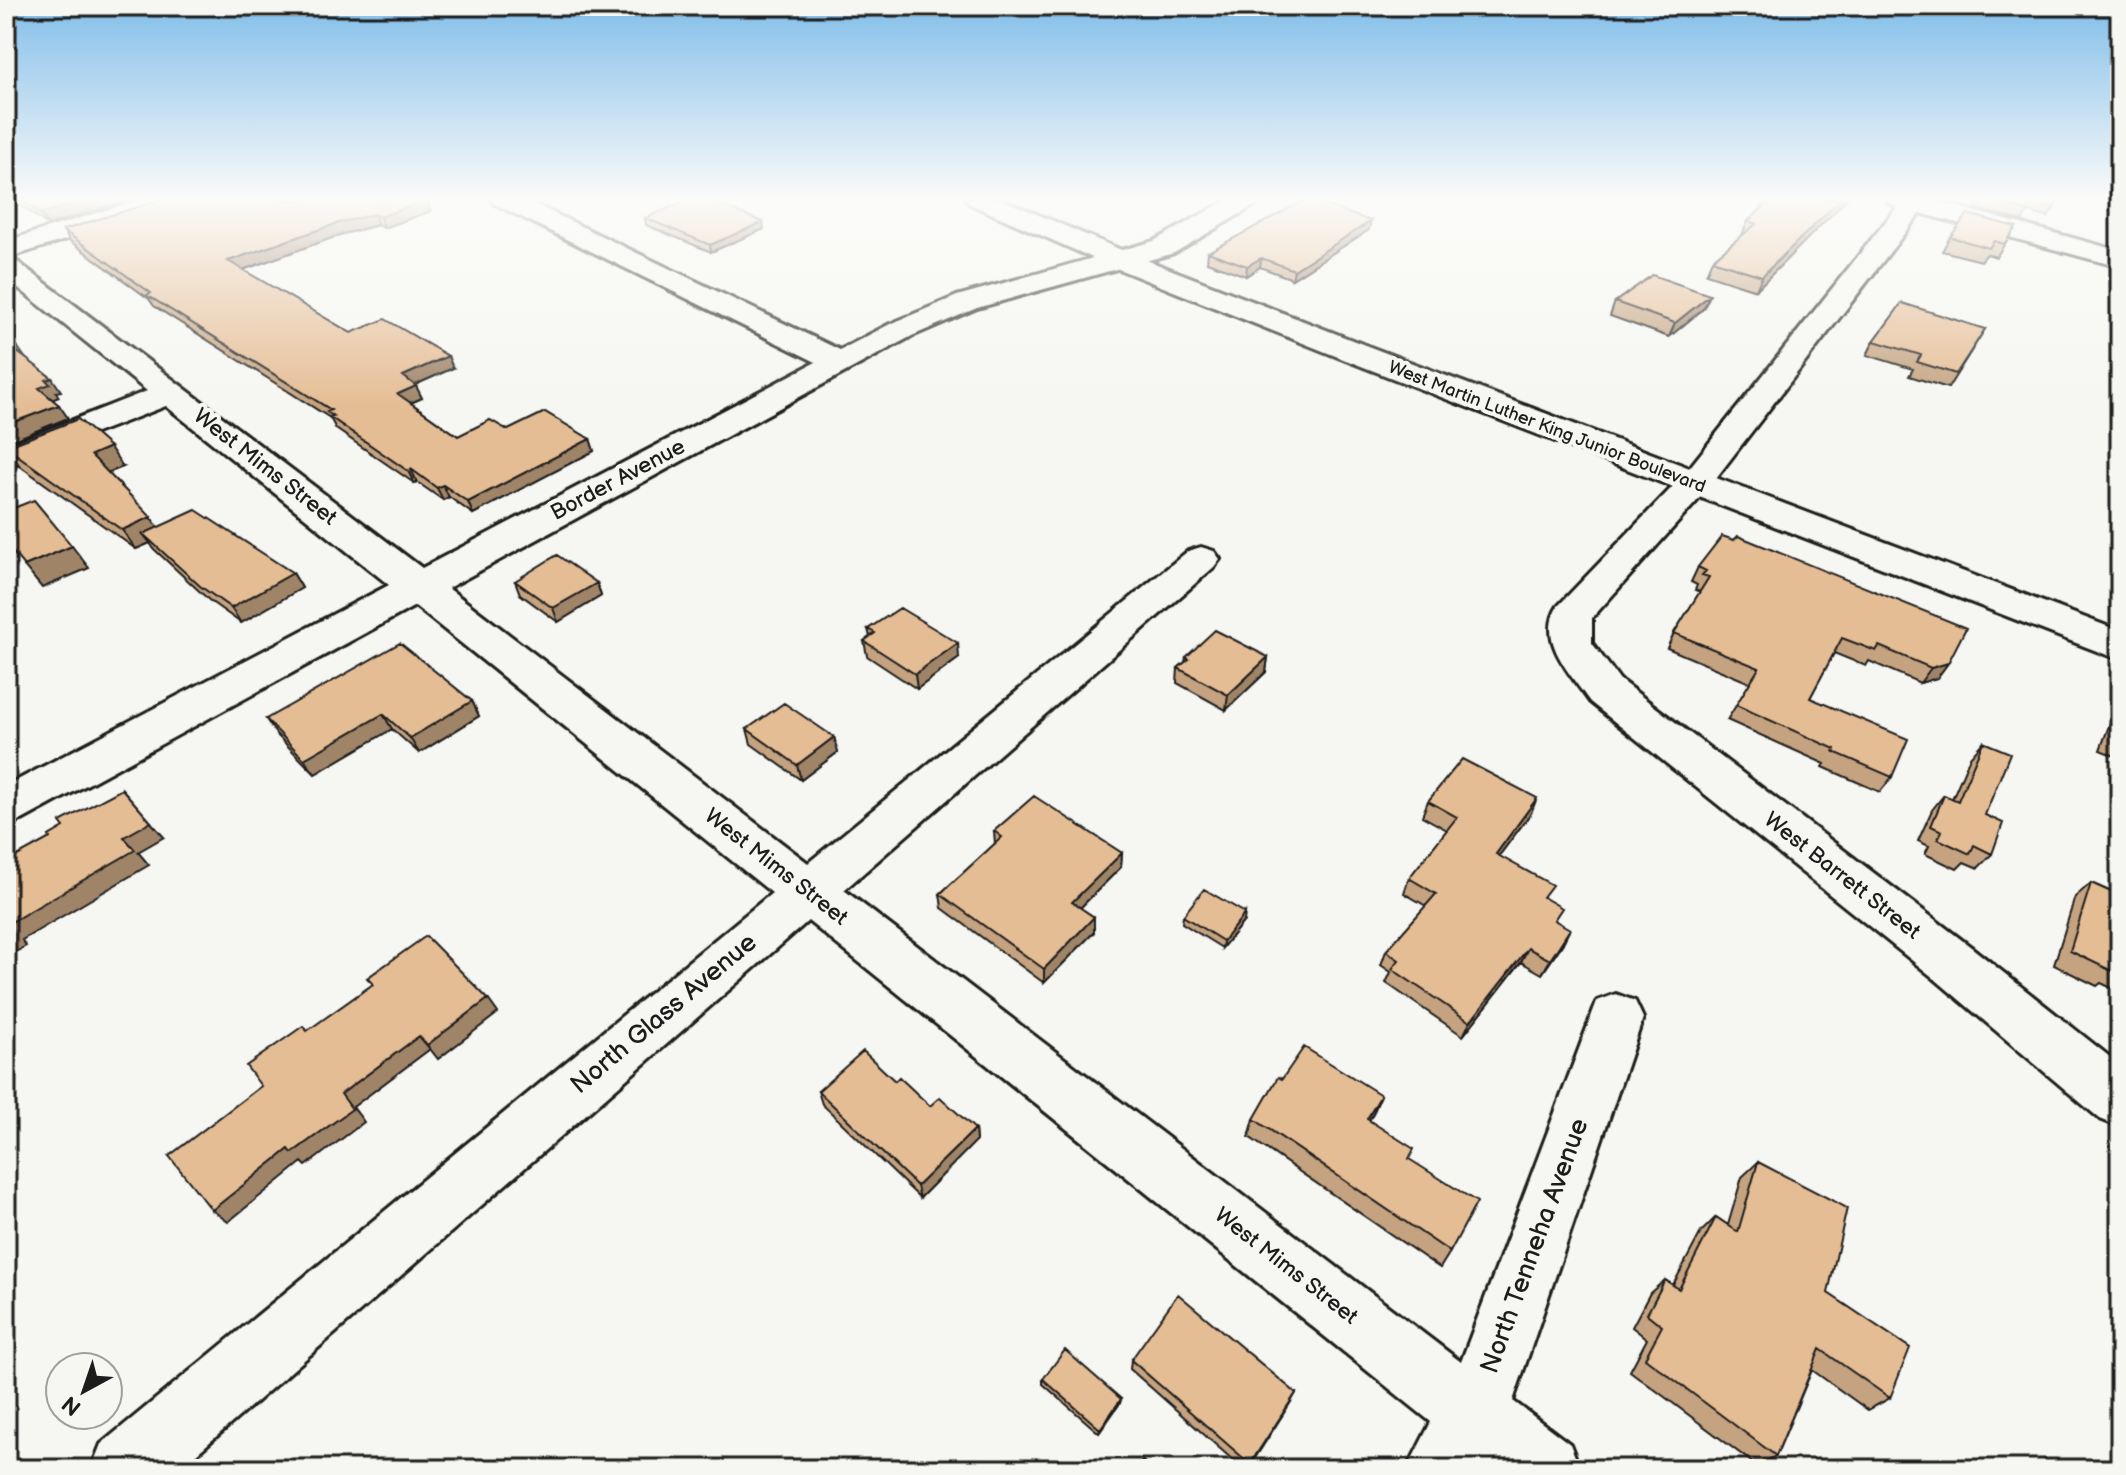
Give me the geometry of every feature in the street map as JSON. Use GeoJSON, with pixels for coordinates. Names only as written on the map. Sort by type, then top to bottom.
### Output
{"type":"FeatureCollection","features":[{"type":"Feature","properties":{"kind":"street","name":"West Mims Street"},"geometry":{"type":"LineString","coordinates":[[11,268],[1545,1469]]}},
{"type":"Feature","properties":{"kind":"street"},"geometry":{"type":"LineString","coordinates":[[646,268],[840,362]]}},
{"type":"Feature","properties":{"kind":"street","name":"Border Avenue"},"geometry":{"type":"LineString","coordinates":[[6,807],[901,330],[967,302],[1092,268]]}},
{"type":"Feature","properties":{"kind":"street","name":"West Martin Luther King Junior Boulevard"},"geometry":{"type":"LineString","coordinates":[[1141,268],[2120,646]]}},
{"type":"Feature","properties":{"kind":"street"},"geometry":{"type":"LineString","coordinates":[[1694,484],[1858,268]]}},
{"type":"Feature","properties":{"kind":"street"},"geometry":{"type":"LineString","coordinates":[[6,458],[170,393]]}},
{"type":"Feature","properties":{"kind":"street","name":"West Barrett Street"},"geometry":{"type":"LineString","coordinates":[[1694,484],[1572,615],[1572,645],[1605,691],[1953,963],[2120,1100]]}},
{"type":"Feature","properties":{"kind":"street","name":"North Glass Avenue"},"geometry":{"type":"LineString","coordinates":[[126,1469],[1201,559]]}},
{"type":"Feature","properties":{"kind":"street","name":"North Tenneha Avenue"},"geometry":{"type":"LineString","coordinates":[[1442,1469],[1475,1414],[1616,1018]]}},
{"type":"Feature","properties":{"kind":"building"},"geometry":{"type":"Polygon","coordinates":[[[116,268],[240,268],[351,333],[385,319],[448,356],[403,376],[416,386],[398,394],[458,436],[490,420],[508,430],[545,412],[590,439],[468,502],[443,485],[437,488],[411,469],[408,471],[330,417],[333,416],[327,412],[331,410],[147,295],[151,293],[116,268]]]}},
{"type":"Feature","properties":{"kind":"building"},"geometry":{"type":"Polygon","coordinates":[[[1736,268],[1770,268],[1762,276],[1736,268]]]}},
{"type":"Feature","properties":{"kind":"building"},"geometry":{"type":"Polygon","coordinates":[[[1652,275],[1710,295],[1675,323],[1615,302],[1652,275]]]}},
{"type":"Feature","properties":{"kind":"building"},"geometry":{"type":"Polygon","coordinates":[[[1902,303],[1985,329],[1956,374],[1917,362],[1921,355],[1874,341],[1902,303]]]}},
{"type":"Feature","properties":{"kind":"building"},"geometry":{"type":"Polygon","coordinates":[[[6,337],[17,346],[12,348],[52,378],[46,380],[50,384],[39,388],[59,405],[6,425],[6,337]]]}},
{"type":"Feature","properties":{"kind":"building"},"geometry":{"type":"Polygon","coordinates":[[[78,419],[110,447],[91,455],[151,517],[122,530],[6,447],[78,419]]]}},
{"type":"Feature","properties":{"kind":"building"},"geometry":{"type":"Polygon","coordinates":[[[34,500],[72,546],[24,566],[6,544],[6,511],[34,500]]]}},
{"type":"Feature","properties":{"kind":"building"},"geometry":{"type":"Polygon","coordinates":[[[196,510],[293,573],[231,608],[200,586],[143,534],[196,510]]]}},
{"type":"Feature","properties":{"kind":"building"},"geometry":{"type":"Polygon","coordinates":[[[1722,536],[1734,540],[1738,536],[1966,628],[1948,663],[1931,668],[1879,646],[1876,651],[1842,638],[1810,698],[1908,739],[1892,777],[1736,705],[1759,668],[1674,633],[1709,577],[1702,575],[1706,571],[1698,567],[1722,536]]]}},
{"type":"Feature","properties":{"kind":"building"},"geometry":{"type":"Polygon","coordinates":[[[557,555],[597,583],[553,608],[515,581],[557,555]]]}},
{"type":"Feature","properties":{"kind":"building"},"geometry":{"type":"Polygon","coordinates":[[[900,608],[958,643],[915,674],[864,641],[875,633],[868,629],[900,608]]]}},
{"type":"Feature","properties":{"kind":"building"},"geometry":{"type":"Polygon","coordinates":[[[1215,630],[1268,657],[1228,695],[1178,668],[1215,630]]]}},
{"type":"Feature","properties":{"kind":"building"},"geometry":{"type":"Polygon","coordinates":[[[400,643],[472,701],[410,738],[383,714],[304,759],[266,719],[400,643]]]}},
{"type":"Feature","properties":{"kind":"building"},"geometry":{"type":"Polygon","coordinates":[[[784,703],[834,737],[797,765],[747,729],[784,703]]]}},
{"type":"Feature","properties":{"kind":"building"},"geometry":{"type":"Polygon","coordinates":[[[2120,719],[2120,737],[2114,735],[2120,719]]]}},
{"type":"Feature","properties":{"kind":"building"},"geometry":{"type":"Polygon","coordinates":[[[1983,742],[2010,753],[1985,815],[2003,823],[1992,854],[1974,845],[1970,854],[1938,839],[1942,831],[1931,826],[1944,795],[1958,801],[1983,742]]]}},
{"type":"Feature","properties":{"kind":"building"},"geometry":{"type":"Polygon","coordinates":[[[1462,759],[1537,798],[1496,854],[1552,885],[1543,897],[1562,908],[1554,920],[1570,929],[1550,960],[1528,948],[1470,1022],[1392,969],[1399,960],[1386,951],[1436,894],[1409,878],[1457,817],[1428,801],[1462,759]]]}},
{"type":"Feature","properties":{"kind":"building"},"geometry":{"type":"Polygon","coordinates":[[[122,789],[151,822],[124,837],[135,850],[6,925],[6,862],[50,838],[64,827],[60,822],[122,789]]]}},
{"type":"Feature","properties":{"kind":"building"},"geometry":{"type":"Polygon","coordinates":[[[1034,796],[1122,853],[1072,902],[1094,917],[1044,969],[940,894],[1002,837],[994,831],[1034,796]]]}},
{"type":"Feature","properties":{"kind":"building"},"geometry":{"type":"Polygon","coordinates":[[[2091,883],[2120,896],[2120,970],[2115,968],[2114,972],[2070,951],[2091,883]]]}},
{"type":"Feature","properties":{"kind":"building"},"geometry":{"type":"Polygon","coordinates":[[[1204,889],[1245,913],[1223,941],[1183,916],[1204,889]]]}},
{"type":"Feature","properties":{"kind":"building"},"geometry":{"type":"Polygon","coordinates":[[[426,936],[488,999],[427,1045],[419,1036],[341,1094],[352,1109],[292,1153],[289,1149],[212,1210],[169,1156],[261,1086],[246,1066],[303,1026],[307,1031],[373,984],[367,978],[426,936]]]}},
{"type":"Feature","properties":{"kind":"building"},"geometry":{"type":"Polygon","coordinates":[[[1304,1047],[1381,1095],[1367,1119],[1414,1149],[1409,1159],[1477,1202],[1450,1252],[1254,1119],[1278,1077],[1282,1079],[1304,1047]]]}},
{"type":"Feature","properties":{"kind":"building"},"geometry":{"type":"Polygon","coordinates":[[[863,1051],[895,1081],[899,1077],[930,1106],[940,1097],[975,1129],[917,1186],[818,1091],[863,1051]]]}},
{"type":"Feature","properties":{"kind":"building"},"geometry":{"type":"Polygon","coordinates":[[[1758,1162],[1847,1208],[1828,1293],[1910,1348],[1890,1398],[1820,1349],[1776,1456],[1645,1358],[1662,1326],[1647,1314],[1665,1280],[1679,1289],[1716,1217],[1738,1232],[1758,1162]]]}},
{"type":"Feature","properties":{"kind":"building"},"geometry":{"type":"Polygon","coordinates":[[[1178,1294],[1296,1393],[1250,1464],[1131,1360],[1178,1294]]]}},
{"type":"Feature","properties":{"kind":"building"},"geometry":{"type":"Polygon","coordinates":[[[1065,1350],[1121,1399],[1100,1429],[1043,1379],[1065,1350]]]}},
{"type":"Feature","properties":{"kind":"building"},"geometry":{"type":"Polygon","coordinates":[[[1142,1460],[1151,1469],[1136,1469],[1142,1460]]]}}]}
